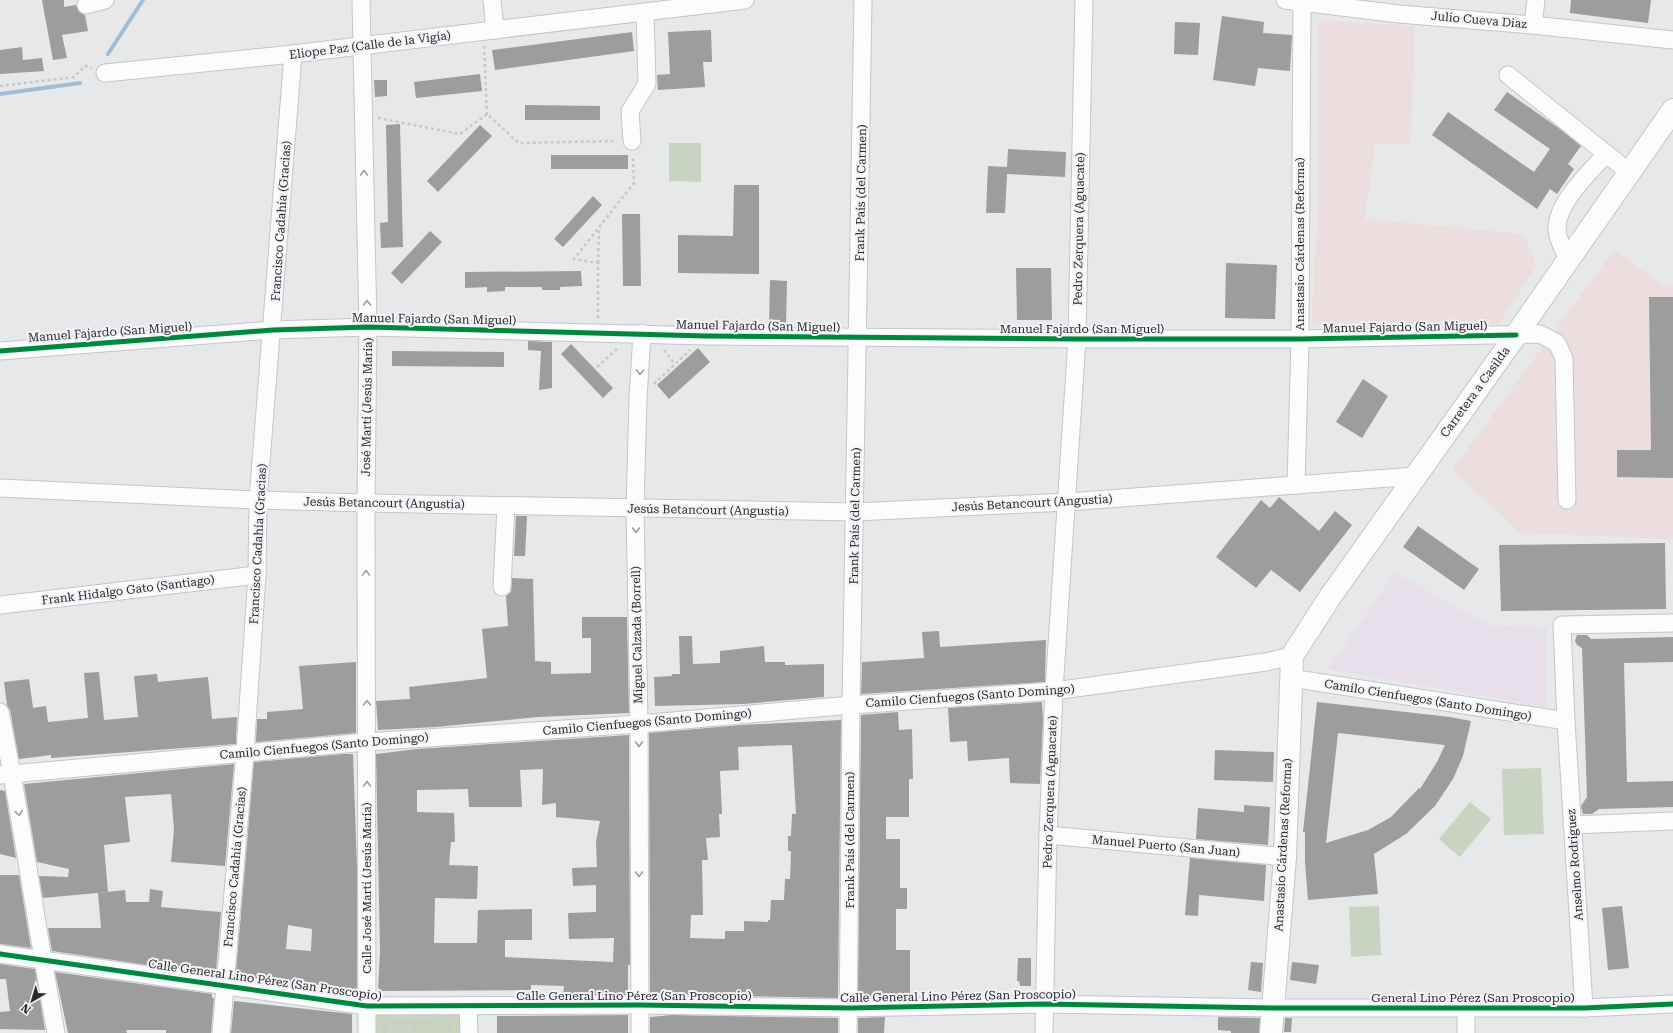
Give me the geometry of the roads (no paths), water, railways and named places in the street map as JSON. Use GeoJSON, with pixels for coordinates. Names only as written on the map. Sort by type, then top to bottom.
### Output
{"type":"FeatureCollection","features":[{"type":"Feature","properties":{"kind":"main road","name":"Carretera a Casilda"},"geometry":{"type":"LineString","coordinates":[[1292,656],[1330,597],[1516,335],[1673,110]]}},
{"type":"Feature","properties":{"kind":"main road","name":"Anastasio Cárdenas (Reforma)"},"geometry":{"type":"LineString","coordinates":[[1271,1033],[1285,857],[1292,656]]}},
{"type":"Feature","properties":{"kind":"street"},"geometry":{"type":"LineString","coordinates":[[86,5],[105,0]]}},
{"type":"Feature","properties":{"kind":"street","name":"José Martí (Jesús María)"},"geometry":{"type":"LineString","coordinates":[[361,0],[362,115],[368,327],[366,503],[367,742]]}},
{"type":"Feature","properties":{"kind":"street"},"geometry":{"type":"LineString","coordinates":[[489,30],[492,0]]}},
{"type":"Feature","properties":{"kind":"street","name":"Eliope Paz (Calle de la Vigía)"},"geometry":{"type":"LineString","coordinates":[[105,73],[293,54],[746,0]]}},
{"type":"Feature","properties":{"kind":"street","name":"Frank País (del Carmen)"},"geometry":{"type":"LineString","coordinates":[[848,1033],[850,1008],[851,705],[863,0]]}},
{"type":"Feature","properties":{"kind":"street","name":"Pedro Zerquera (Aguacate)"},"geometry":{"type":"LineString","coordinates":[[1044,1033],[1048,835],[1054,691],[1077,339],[1084,0]]}},
{"type":"Feature","properties":{"kind":"street","name":"Julio Cueva Diaz"},"geometry":{"type":"LineString","coordinates":[[1285,0],[1302,3],[1395,7],[1533,25],[1673,40]]}},
{"type":"Feature","properties":{"kind":"street"},"geometry":{"type":"LineString","coordinates":[[1533,25],[1536,0]]}},
{"type":"Feature","properties":{"kind":"street","name":"Anastasio Cárdenas (Reforma)"},"geometry":{"type":"LineString","coordinates":[[1296,485],[1300,339],[1302,3]]}},
{"type":"Feature","properties":{"kind":"street"},"geometry":{"type":"LineString","coordinates":[[632,141],[630,111],[647,84],[644,12]]}},
{"type":"Feature","properties":{"kind":"street","name":"Francisco Cadahía (Gracias)"},"geometry":{"type":"LineString","coordinates":[[221,1033],[246,752],[257,575],[258,500],[273,330],[293,54]]}},
{"type":"Feature","properties":{"kind":"street"},"geometry":{"type":"LineString","coordinates":[[1508,75],[1629,172]]}},
{"type":"Feature","properties":{"kind":"street"},"geometry":{"type":"LineString","coordinates":[[1568,259],[1557,232],[1558,219],[1562,209],[1574,190],[1606,154]]}},
{"type":"Feature","properties":{"kind":"street","name":"Manuel Fajardo (San Miguel)"},"geometry":{"type":"LineString","coordinates":[[0,351],[273,330],[368,327],[642,333],[706,336],[1077,339],[1300,339],[1540,334],[1556,343],[1564,358],[1566,500]]}},
{"type":"Feature","properties":{"kind":"street","name":"Miguel Calzada (Borrell)"},"geometry":{"type":"LineString","coordinates":[[640,1033],[639,724],[635,508],[638,399],[642,333]]}},
{"type":"Feature","properties":{"kind":"street","name":"Jesús Betancourt (Angustia)"},"geometry":{"type":"LineString","coordinates":[[0,488],[258,500],[855,512],[1067,502],[1416,476]]}},
{"type":"Feature","properties":{"kind":"street"},"geometry":{"type":"LineString","coordinates":[[502,587],[506,506]]}},
{"type":"Feature","properties":{"kind":"street","name":"Frank Hidalgo Gato (Santiago)"},"geometry":{"type":"LineString","coordinates":[[0,606],[257,575]]}},
{"type":"Feature","properties":{"kind":"street","name":"Anselmo Rodríguez"},"geometry":{"type":"LineString","coordinates":[[1584,1008],[1566,721],[1562,625],[1673,623]]}},
{"type":"Feature","properties":{"kind":"street","name":"Camilo Cienfuegos (Santo Domingo)"},"geometry":{"type":"LineString","coordinates":[[6,775],[367,742],[639,724],[851,705],[1054,691],[1266,662],[1292,656]]}},
{"type":"Feature","properties":{"kind":"street","name":"Camilo Cienfuegos (Santo Domingo)"},"geometry":{"type":"LineString","coordinates":[[1291,678],[1566,721]]}},
{"type":"Feature","properties":{"kind":"street"},"geometry":{"type":"LineString","coordinates":[[0,712],[6,775],[56,1033]]}},
{"type":"Feature","properties":{"kind":"street","name":"Calle José Martí (Jesús María)"},"geometry":{"type":"LineString","coordinates":[[367,742],[367,1033]]}},
{"type":"Feature","properties":{"kind":"street"},"geometry":{"type":"LineString","coordinates":[[1572,825],[1673,821]]}},
{"type":"Feature","properties":{"kind":"street","name":"Manuel Puerto (San Juan)"},"geometry":{"type":"LineString","coordinates":[[1048,835],[1285,857]]}},
{"type":"Feature","properties":{"kind":"street","name":"Calle General Lino Pérez (San Proscopio)"},"geometry":{"type":"LineString","coordinates":[[0,954],[367,1006],[640,1005],[850,1008],[1044,1004],[1272,1008]]}},
{"type":"Feature","properties":{"kind":"street","name":"General Lino Pérez (San Proscopio)"},"geometry":{"type":"LineString","coordinates":[[1272,1008],[1584,1008],[1673,1004]]}},
{"type":"Feature","properties":{"kind":"street"},"geometry":{"type":"LineString","coordinates":[[468,1006],[469,1033]]}},
{"type":"Feature","properties":{"kind":"street"},"geometry":{"type":"LineString","coordinates":[[1466,1007],[1466,1033]]}},
{"type":"Feature","properties":{"kind":"waterway"},"geometry":{"type":"LineString","coordinates":[[108,54],[143,0]]}},
{"type":"Feature","properties":{"kind":"waterway"},"geometry":{"type":"LineString","coordinates":[[0,94],[80,83]]}}]}
